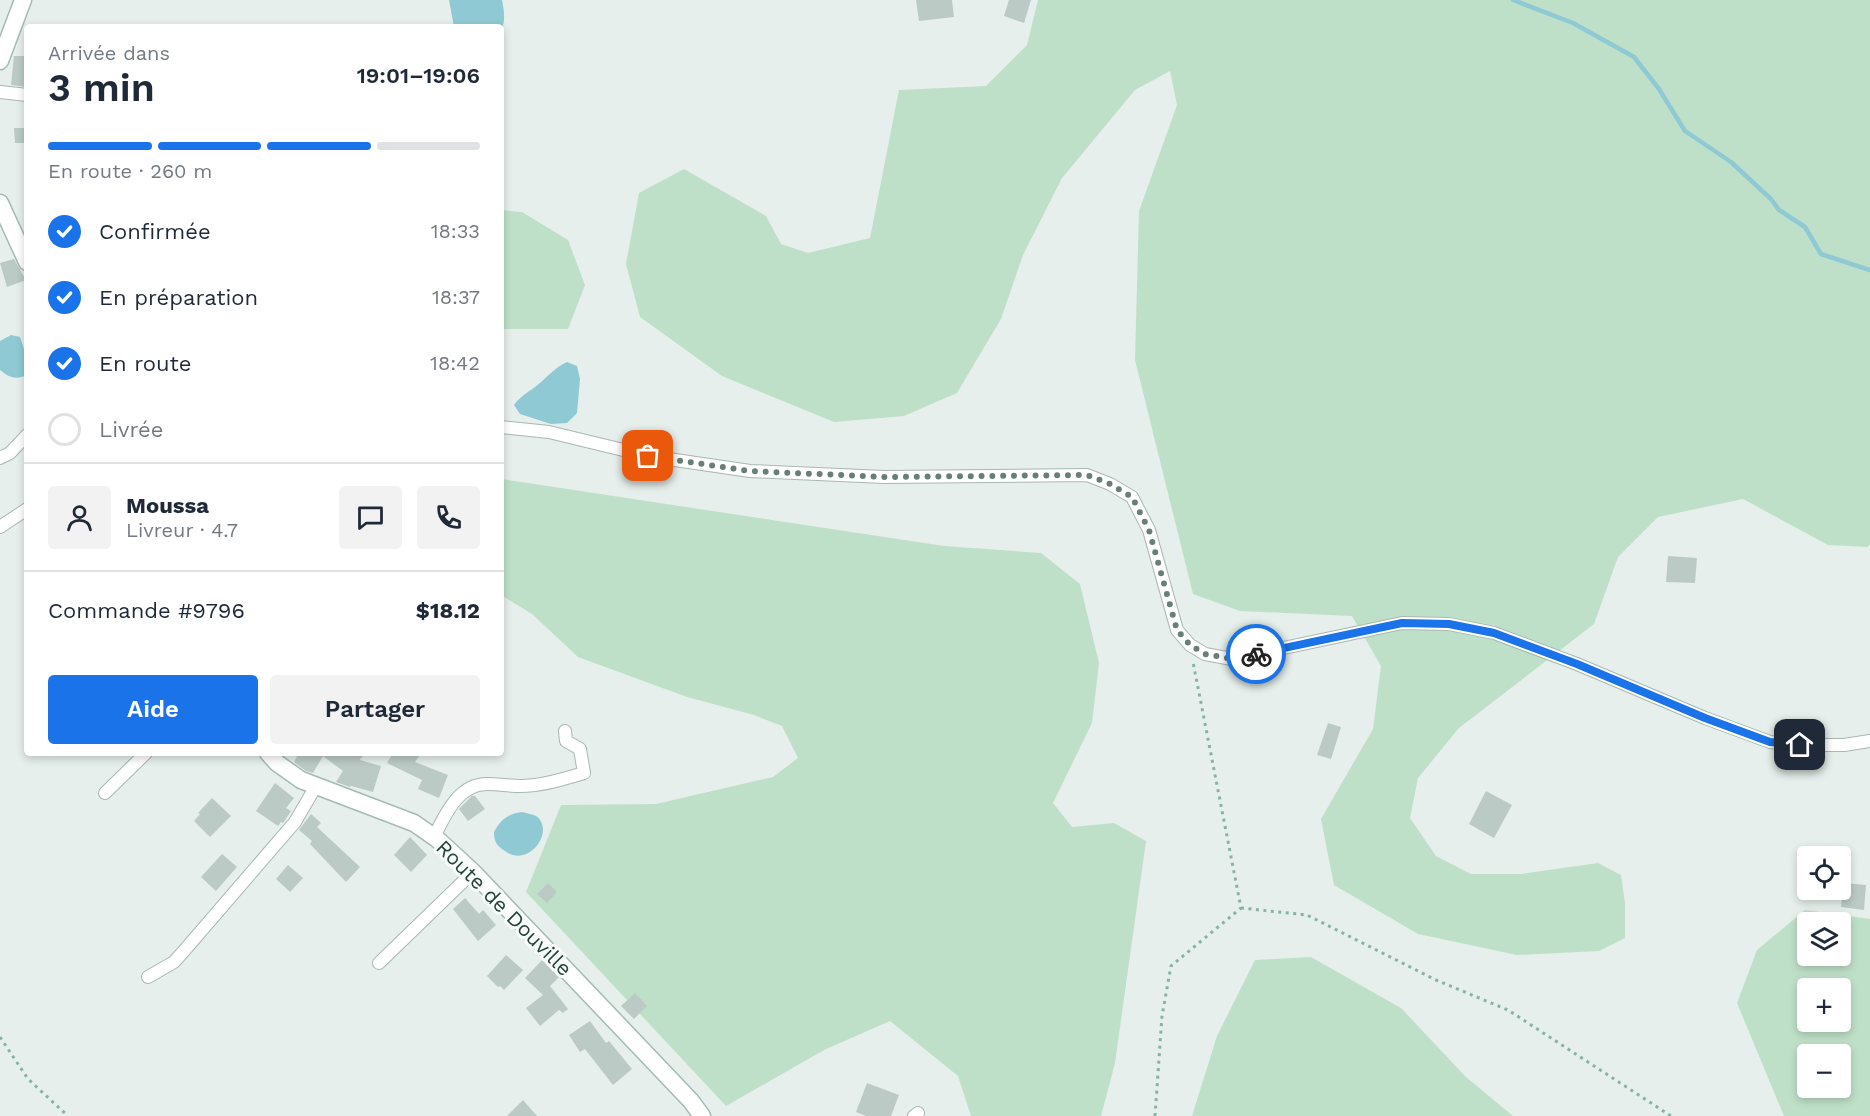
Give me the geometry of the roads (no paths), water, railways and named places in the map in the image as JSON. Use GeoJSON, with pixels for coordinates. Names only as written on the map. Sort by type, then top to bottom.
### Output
{"type":"FeatureCollection","features":[{"type":"Feature","properties":{"kind":"main road"},"geometry":{"type":"LineString","coordinates":[[0,62],[23,0]]}},
{"type":"Feature","properties":{"kind":"main road"},"geometry":{"type":"LineString","coordinates":[[0,203],[24,255]]}},
{"type":"Feature","properties":{"kind":"main road","name":"Route de Douville"},"geometry":{"type":"LineString","coordinates":[[271,756],[301,780],[414,823],[434,837],[473,872],[691,1101],[702,1116]]}},
{"type":"Feature","properties":{"kind":"street"},"geometry":{"type":"LineString","coordinates":[[0,92],[24,95]]}},
{"type":"Feature","properties":{"kind":"street"},"geometry":{"type":"LineString","coordinates":[[504,427],[549,432],[648,456],[750,471],[884,477],[1087,475],[1110,484],[1132,497],[1149,530],[1177,630],[1190,645],[1205,654],[1232,659],[1402,623],[1449,624],[1494,633],[1770,742],[1844,745],[1870,741]]}},
{"type":"Feature","properties":{"kind":"street"},"geometry":{"type":"LineString","coordinates":[[0,458],[10,453],[24,438]]}},
{"type":"Feature","properties":{"kind":"street"},"geometry":{"type":"LineString","coordinates":[[0,527],[24,511]]}},
{"type":"Feature","properties":{"kind":"street"},"geometry":{"type":"LineString","coordinates":[[434,837],[452,801],[469,789],[484,784],[521,786],[584,773],[580,749],[566,741],[565,731]]}},
{"type":"Feature","properties":{"kind":"street"},"geometry":{"type":"LineString","coordinates":[[105,793],[143,756]]}},
{"type":"Feature","properties":{"kind":"street"},"geometry":{"type":"LineString","coordinates":[[148,977],[174,962],[183,952],[295,822],[316,786]]}},
{"type":"Feature","properties":{"kind":"street"},"geometry":{"type":"LineString","coordinates":[[378,963],[473,872]]}},
{"type":"Feature","properties":{"kind":"water"},"geometry":{"type":"Polygon","coordinates":[[[449,0],[502,0],[503,24],[453,24],[449,0]]]}},
{"type":"Feature","properties":{"kind":"water"},"geometry":{"type":"Polygon","coordinates":[[[11,335],[20,337],[24,349],[24,376],[16,378],[0,370],[0,341],[11,335]]]}},
{"type":"Feature","properties":{"kind":"water"},"geometry":{"type":"Polygon","coordinates":[[[567,362],[577,366],[580,379],[577,413],[567,423],[551,424],[520,414],[514,405],[567,362]]]}},
{"type":"Feature","properties":{"kind":"water"},"geometry":{"type":"Polygon","coordinates":[[[522,812],[536,816],[543,830],[537,846],[531,852],[514,855],[498,845],[494,832],[505,818],[522,812]]]}},
{"type":"Feature","properties":{"kind":"waterway"},"geometry":{"type":"LineString","coordinates":[[1513,0],[1573,23],[1634,57],[1659,89],[1685,131],[1731,162],[1771,199],[1779,210],[1805,227],[1821,254],[1870,270]]}}]}
